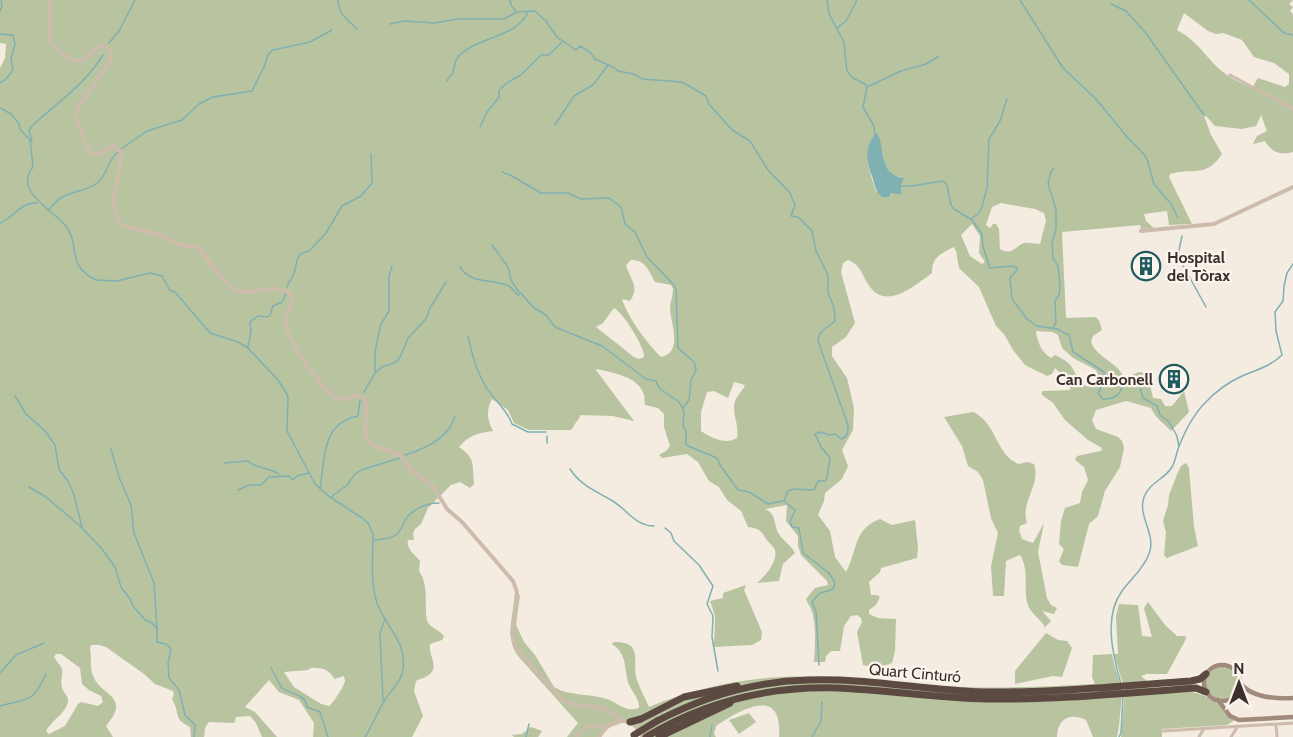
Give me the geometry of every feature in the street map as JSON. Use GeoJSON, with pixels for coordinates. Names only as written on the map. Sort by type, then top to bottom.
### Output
{"type":"FeatureCollection","features":[{"type":"Feature","properties":{"kind":"highway","name":"Quart Cinturó"},"geometry":{"type":"LineString","coordinates":[[1148,688],[1200,679],[1206,674]]}},
{"type":"Feature","properties":{"kind":"highway","name":"Quart Cinturó"},"geometry":{"type":"LineString","coordinates":[[632,736],[707,699],[793,681],[842,681],[980,692],[1096,691]]}},
{"type":"Feature","properties":{"kind":"highway","name":"Quart Cinturó"},"geometry":{"type":"LineString","coordinates":[[773,687],[838,688],[920,696],[990,699],[1148,688],[1196,688],[1206,692]]}},
{"type":"Feature","properties":{"kind":"highway"},"geometry":{"type":"LineString","coordinates":[[627,721],[641,719],[684,697],[719,688],[756,689]]}},
{"type":"Feature","properties":{"kind":"highway"},"geometry":{"type":"LineString","coordinates":[[659,737],[756,689]]}},
{"type":"Feature","properties":{"kind":"highway","name":"Quart Cinturó"},"geometry":{"type":"LineString","coordinates":[[645,737],[659,724]]}},
{"type":"Feature","properties":{"kind":"main road"},"geometry":{"type":"LineString","coordinates":[[1240,683],[1238,692],[1233,697],[1218,700],[1206,692],[1204,681],[1206,674],[1216,666],[1228,666],[1236,672],[1240,683],[1248,691],[1280,699],[1293,698]]}},
{"type":"Feature","properties":{"kind":"main road"},"geometry":{"type":"LineString","coordinates":[[1218,700],[1230,716],[1239,720],[1293,717]]}},
{"type":"Feature","properties":{"kind":"street"},"geometry":{"type":"LineString","coordinates":[[49,0],[51,10],[49,36],[54,47],[69,58],[78,61],[99,46],[106,47],[110,51],[111,57],[108,64],[76,111],[75,117],[91,154],[99,154],[114,146],[121,152],[113,204],[118,221],[125,227],[158,234],[180,245],[200,247],[212,266],[235,291],[282,290],[290,293],[293,300],[287,316],[287,329],[316,380],[338,399],[356,395],[364,398],[366,405],[365,435],[368,441],[400,455],[413,472],[433,486],[447,509],[462,522],[513,581],[517,592],[512,637],[518,651],[562,700],[571,704],[604,708],[638,728],[645,737]]}},
{"type":"Feature","properties":{"kind":"street"},"geometry":{"type":"LineString","coordinates":[[1230,75],[1293,109]]}},
{"type":"Feature","properties":{"kind":"street"},"geometry":{"type":"LineString","coordinates":[[1141,231],[1214,224],[1293,187]]}},
{"type":"Feature","properties":{"kind":"street"},"geometry":{"type":"LineString","coordinates":[[598,708],[608,715],[607,726]]}},
{"type":"Feature","properties":{"kind":"street"},"geometry":{"type":"LineString","coordinates":[[594,726],[599,736],[607,726],[616,721],[627,721]]}},
{"type":"Feature","properties":{"kind":"street"},"geometry":{"type":"LineString","coordinates":[[1163,731],[1293,723]]}},
{"type":"Feature","properties":{"kind":"street"},"geometry":{"type":"LineString","coordinates":[[1276,724],[1277,737]]}},
{"type":"Feature","properties":{"kind":"street"},"geometry":{"type":"LineString","coordinates":[[576,737],[584,728],[607,726]]}},
{"type":"Feature","properties":{"kind":"street"},"geometry":{"type":"LineString","coordinates":[[1232,737],[1238,726]]}},
{"type":"Feature","properties":{"kind":"street"},"geometry":{"type":"LineString","coordinates":[[1199,737],[1204,729]]}},
{"type":"Feature","properties":{"kind":"green space"},"geometry":{"type":"Polygon","coordinates":[[[0,0],[1293,0],[1289,4],[1293,7],[1290,11],[1293,14],[1293,152],[1277,152],[1265,141],[1253,144],[1257,136],[1267,131],[1261,115],[1256,126],[1242,129],[1215,126],[1204,116],[1211,135],[1222,154],[1210,167],[1198,171],[1178,172],[1170,174],[1169,177],[1192,224],[1169,225],[1167,211],[1144,214],[1146,221],[1154,228],[1141,229],[1140,225],[1062,232],[1066,318],[1095,317],[1099,320],[1102,330],[1093,336],[1091,342],[1094,348],[1118,368],[1124,378],[1139,372],[1145,373],[1153,398],[1161,399],[1165,406],[1172,406],[1184,391],[1189,412],[1171,431],[1151,408],[1126,401],[1096,410],[1092,420],[1096,429],[1118,437],[1124,448],[1120,467],[1105,491],[1098,516],[1089,524],[1078,567],[1062,565],[1059,561],[1064,549],[1059,544],[1061,521],[1065,508],[1080,503],[1088,480],[1084,467],[1075,460],[1077,456],[1101,451],[1102,448],[1088,440],[1065,420],[1053,403],[1041,394],[1043,391],[1070,390],[1070,382],[1055,368],[1052,374],[1047,376],[1025,365],[996,326],[979,287],[959,268],[954,247],[935,260],[932,273],[908,290],[891,296],[883,296],[875,292],[856,264],[848,260],[843,263],[841,272],[855,323],[846,337],[832,347],[832,356],[847,378],[854,408],[853,430],[842,450],[848,466],[842,479],[825,493],[818,515],[830,531],[835,557],[846,572],[857,541],[871,523],[880,519],[892,525],[915,520],[917,558],[881,568],[880,572],[869,582],[871,595],[880,597],[876,605],[869,610],[869,614],[878,618],[896,619],[895,651],[892,663],[877,667],[863,665],[857,632],[862,622],[857,615],[851,616],[844,626],[840,651],[831,651],[826,656],[825,662],[814,662],[814,619],[806,599],[815,588],[828,585],[827,581],[801,555],[798,536],[786,521],[787,505],[765,509],[773,516],[779,534],[795,553],[783,564],[779,581],[757,583],[773,564],[775,550],[773,547],[759,530],[748,527],[741,511],[727,500],[719,487],[709,481],[698,462],[687,454],[662,458],[659,455],[670,446],[664,427],[664,414],[658,408],[645,405],[644,395],[637,383],[624,376],[597,369],[634,421],[613,416],[581,415],[571,430],[529,430],[514,423],[508,410],[492,399],[488,415],[493,431],[474,435],[459,447],[471,459],[474,484],[470,488],[460,482],[451,485],[428,508],[421,524],[413,533],[414,540],[408,540],[410,549],[420,561],[419,571],[426,593],[427,620],[444,636],[442,640],[430,644],[433,671],[416,681],[414,691],[423,716],[412,737],[313,737],[314,723],[299,700],[279,692],[269,680],[245,707],[255,712],[277,737],[262,737],[250,716],[236,717],[233,723],[209,722],[205,728],[204,737],[191,737],[190,727],[181,721],[178,715],[172,699],[173,691],[155,684],[106,647],[91,645],[92,674],[116,703],[113,716],[106,726],[113,737],[0,737],[0,68],[5,58],[6,44],[0,43],[0,0]],[[1184,13],[1177,30],[1221,70],[1241,83],[1252,88],[1258,78],[1285,87],[1289,84],[1289,74],[1274,63],[1254,57],[1242,40],[1223,33],[1216,34],[1208,31],[1184,13]],[[875,134],[869,150],[869,169],[876,191],[889,197],[891,193],[901,195],[900,186],[903,178],[891,174],[885,165],[881,146],[875,134]],[[1001,203],[992,207],[986,225],[990,228],[996,224],[999,229],[1000,249],[1007,252],[1024,243],[1040,244],[1046,221],[1044,213],[1035,209],[1001,203]],[[972,224],[961,235],[970,256],[982,264],[985,262],[979,253],[980,236],[972,224]],[[631,260],[626,265],[634,291],[630,301],[622,299],[625,306],[638,330],[661,357],[668,354],[674,344],[670,309],[673,289],[671,285],[655,282],[646,266],[636,260],[631,260]],[[614,308],[603,323],[596,327],[634,357],[639,359],[644,357],[633,331],[623,316],[614,308]],[[1036,331],[1037,339],[1048,356],[1051,358],[1055,355],[1064,360],[1085,386],[1094,387],[1099,377],[1096,370],[1073,358],[1062,348],[1058,335],[1053,332],[1036,331]],[[734,382],[728,398],[714,391],[707,392],[701,412],[701,431],[719,440],[733,440],[737,438],[734,404],[745,385],[734,382]],[[56,654],[54,657],[62,669],[61,686],[68,698],[68,703],[46,731],[49,734],[65,726],[81,702],[98,706],[103,702],[101,696],[82,684],[80,668],[61,654],[56,654]],[[318,668],[284,672],[294,687],[321,704],[329,706],[345,680],[344,676],[334,679],[327,671],[318,668]]]}},
{"type":"Feature","properties":{"kind":"green space"},"geometry":{"type":"Polygon","coordinates":[[[973,412],[987,424],[1011,460],[1019,464],[1027,462],[1034,464],[1035,480],[1026,508],[1027,523],[1020,526],[1019,530],[1022,539],[1033,543],[1044,523],[1038,552],[1047,598],[1051,605],[1057,608],[1054,614],[1042,611],[1051,621],[1044,628],[1028,606],[1026,578],[1020,555],[1006,561],[1004,596],[993,596],[991,566],[998,533],[991,518],[983,480],[978,472],[968,466],[962,446],[944,417],[973,412]]]}},
{"type":"Feature","properties":{"kind":"green space"},"geometry":{"type":"Polygon","coordinates":[[[1186,463],[1189,468],[1198,546],[1167,558],[1164,555],[1166,532],[1163,521],[1169,495],[1178,472],[1186,463]]]}},
{"type":"Feature","properties":{"kind":"green space"},"geometry":{"type":"Polygon","coordinates":[[[746,585],[744,590],[762,632],[761,640],[752,645],[714,647],[715,616],[710,601],[723,598],[723,593],[746,585]]]}},
{"type":"Feature","properties":{"kind":"green space"},"geometry":{"type":"Polygon","coordinates":[[[515,595],[520,595],[516,625],[524,642],[535,655],[554,687],[567,692],[607,699],[630,709],[639,708],[639,704],[628,682],[623,656],[612,644],[614,642],[630,645],[633,649],[637,680],[649,707],[711,687],[775,677],[833,678],[979,687],[1095,684],[1092,677],[1093,655],[1112,654],[1122,693],[1118,734],[1117,737],[1093,737],[1086,720],[1070,717],[1059,726],[1057,737],[779,737],[778,721],[774,711],[767,706],[758,706],[737,713],[716,726],[714,734],[716,737],[641,737],[632,726],[621,723],[611,727],[601,737],[567,737],[578,723],[514,649],[511,627],[515,595]]]}},
{"type":"Feature","properties":{"kind":"green space"},"geometry":{"type":"Polygon","coordinates":[[[1148,602],[1165,625],[1177,636],[1185,636],[1186,639],[1167,674],[1141,676],[1147,681],[1148,694],[1184,691],[1200,694],[1218,703],[1229,717],[1235,720],[1227,725],[1162,729],[1162,737],[1121,737],[1125,691],[1114,654],[1118,654],[1116,616],[1119,604],[1138,605],[1142,636],[1152,637],[1144,608],[1148,602]]]}},
{"type":"Feature","properties":{"kind":"green space"},"geometry":{"type":"Polygon","coordinates":[[[1046,633],[1058,640],[1067,641],[1072,648],[1062,677],[1053,676],[1015,684],[1015,671],[1046,633]]]}},
{"type":"Feature","properties":{"kind":"green space"},"geometry":{"type":"Polygon","coordinates":[[[1222,667],[1233,672],[1238,683],[1233,694],[1222,699],[1211,694],[1206,683],[1211,672],[1222,667]]]}},
{"type":"Feature","properties":{"kind":"green space"},"geometry":{"type":"Polygon","coordinates":[[[749,713],[756,722],[739,734],[729,720],[749,713]]]}},
{"type":"Feature","properties":{"kind":"green space"},"geometry":{"type":"Polygon","coordinates":[[[531,727],[542,731],[538,737],[514,737],[512,735],[522,734],[531,727]]]}},
{"type":"Feature","properties":{"kind":"water"},"geometry":{"type":"Polygon","coordinates":[[[877,133],[886,167],[896,176],[904,178],[901,195],[891,193],[889,197],[882,197],[876,188],[868,165],[867,153],[877,133]]]}},
{"type":"Feature","properties":{"kind":"waterway"},"geometry":{"type":"LineString","coordinates":[[0,11],[1,0]]}},
{"type":"Feature","properties":{"kind":"waterway"},"geometry":{"type":"LineString","coordinates":[[109,43],[119,31],[135,0]]}},
{"type":"Feature","properties":{"kind":"waterway"},"geometry":{"type":"LineString","coordinates":[[338,0],[342,13],[357,29]]}},
{"type":"Feature","properties":{"kind":"waterway"},"geometry":{"type":"LineString","coordinates":[[510,0],[516,12],[535,11],[546,21],[557,37],[576,50],[580,46],[591,53],[595,59],[618,71],[634,74],[642,79],[682,82],[706,96],[709,104],[732,130],[750,141],[768,170],[790,193],[795,205],[791,216],[798,217],[812,231],[816,251],[828,275],[828,293],[834,307],[835,321],[822,332],[818,341],[848,425],[847,434],[841,439],[835,434],[829,435],[821,432],[815,434],[821,447],[830,458],[827,478],[825,481],[818,481],[814,490],[788,491],[784,501],[795,510],[790,522],[792,527],[799,528],[803,553],[829,573],[835,583],[831,590],[820,593],[812,602],[816,612],[819,665]]}},
{"type":"Feature","properties":{"kind":"waterway"},"geometry":{"type":"LineString","coordinates":[[827,0],[829,14],[844,42],[847,71],[867,87],[863,107],[874,126],[875,136]]}},
{"type":"Feature","properties":{"kind":"waterway"},"geometry":{"type":"LineString","coordinates":[[837,28],[846,21],[857,0]]}},
{"type":"Feature","properties":{"kind":"waterway"},"geometry":{"type":"LineString","coordinates":[[1020,0],[1063,68],[1096,99],[1143,153],[1154,184],[1171,204],[1178,218]]}},
{"type":"Feature","properties":{"kind":"waterway"},"geometry":{"type":"LineString","coordinates":[[1249,0],[1284,33],[1293,35]]}},
{"type":"Feature","properties":{"kind":"waterway"},"geometry":{"type":"LineString","coordinates":[[1111,4],[1126,11],[1145,32],[1204,115]]}},
{"type":"Feature","properties":{"kind":"waterway"},"geometry":{"type":"LineString","coordinates":[[447,81],[458,57],[466,50],[515,27],[523,21],[528,12]]}},
{"type":"Feature","properties":{"kind":"waterway"},"geometry":{"type":"LineString","coordinates":[[390,24],[404,21],[435,23],[457,19],[504,19],[515,13]]}},
{"type":"Feature","properties":{"kind":"waterway"},"geometry":{"type":"LineString","coordinates":[[121,149],[147,131],[182,120],[199,104],[213,97],[252,91],[268,55],[273,50],[310,42],[332,30]]}},
{"type":"Feature","properties":{"kind":"waterway"},"geometry":{"type":"LineString","coordinates":[[0,34],[13,35],[15,45],[11,58],[13,70],[0,83]]}},
{"type":"Feature","properties":{"kind":"waterway"},"geometry":{"type":"LineString","coordinates":[[480,127],[487,112],[499,97],[499,90],[541,55],[549,55],[562,42]]}},
{"type":"Feature","properties":{"kind":"waterway"},"geometry":{"type":"LineString","coordinates":[[32,142],[29,130],[31,127],[79,85],[103,55]]}},
{"type":"Feature","properties":{"kind":"waterway"},"geometry":{"type":"LineString","coordinates":[[867,87],[901,71],[926,64],[939,56]]}},
{"type":"Feature","properties":{"kind":"waterway"},"geometry":{"type":"LineString","coordinates":[[555,125],[574,96],[593,85],[608,65]]}},
{"type":"Feature","properties":{"kind":"waterway"},"geometry":{"type":"LineString","coordinates":[[971,219],[979,213],[982,207],[987,188],[989,139],[1000,121],[1007,99]]}},
{"type":"Feature","properties":{"kind":"waterway"},"geometry":{"type":"LineString","coordinates":[[0,108],[11,114],[30,140],[33,167],[28,176],[28,185],[38,201],[68,229],[75,256],[81,268],[96,280],[117,281],[150,273],[162,276],[170,290],[176,293],[210,333],[238,342],[248,348],[278,380],[288,396],[287,431],[315,484],[368,523],[373,534],[372,568],[375,595],[381,612],[399,642],[403,669],[401,678],[387,696],[365,737]]}},
{"type":"Feature","properties":{"kind":"waterway"},"geometry":{"type":"LineString","coordinates":[[48,211],[66,195],[91,187],[101,180],[114,155],[118,152]]}},
{"type":"Feature","properties":{"kind":"waterway"},"geometry":{"type":"LineString","coordinates":[[287,287],[300,254],[309,251],[326,233],[342,206],[361,196],[372,183],[371,154]]}},
{"type":"Feature","properties":{"kind":"waterway"},"geometry":{"type":"LineString","coordinates":[[1053,327],[1056,323],[1055,301],[1059,295],[1060,286],[1052,243],[1056,229],[1056,209],[1048,184],[1054,168]]}},
{"type":"Feature","properties":{"kind":"waterway"},"geometry":{"type":"LineString","coordinates":[[502,172],[541,193],[568,193],[581,199],[609,198],[621,207],[625,224],[635,232],[647,257],[676,289],[678,348],[694,362],[696,370],[691,380],[689,400],[683,408]]}},
{"type":"Feature","properties":{"kind":"waterway"},"geometry":{"type":"LineString","coordinates":[[899,186],[943,181],[947,185],[951,205],[972,220],[982,234],[983,247],[990,268],[1012,266],[1017,268],[1010,278],[1012,299],[1027,319],[1037,326],[1057,329],[1069,335],[1073,352],[1104,372],[1103,383],[1098,393],[1103,399],[1115,397],[1120,392],[1124,381],[1135,378],[1143,398],[1157,406],[1160,415],[1169,422],[1177,436],[1179,447]]}},
{"type":"Feature","properties":{"kind":"waterway"},"geometry":{"type":"LineString","coordinates":[[0,223],[22,207],[37,203]]}},
{"type":"Feature","properties":{"kind":"waterway"},"geometry":{"type":"LineString","coordinates":[[1182,236],[1179,250],[1180,260],[1206,307]]}},
{"type":"Feature","properties":{"kind":"waterway"},"geometry":{"type":"LineString","coordinates":[[492,245],[508,267],[511,280],[519,292]]}},
{"type":"Feature","properties":{"kind":"waterway"},"geometry":{"type":"LineString","coordinates":[[1121,684],[1115,661],[1111,624],[1116,601],[1144,564],[1151,547],[1143,511],[1144,497],[1172,467],[1189,424],[1209,399],[1232,381],[1268,365],[1282,355],[1276,331],[1275,312],[1283,301],[1287,273],[1293,264]]}},
{"type":"Feature","properties":{"kind":"waterway"},"geometry":{"type":"LineString","coordinates":[[375,372],[375,351],[381,324],[389,311],[389,276],[392,266]]}},
{"type":"Feature","properties":{"kind":"waterway"},"geometry":{"type":"LineString","coordinates":[[460,267],[475,279],[509,286],[518,295],[521,293],[533,307],[546,315],[555,327],[602,346],[646,379],[656,381],[659,388],[679,402],[684,411],[683,425],[688,446],[717,458],[738,490],[749,492],[768,504],[783,501]]}},
{"type":"Feature","properties":{"kind":"waterway"},"geometry":{"type":"LineString","coordinates":[[364,392],[375,373],[382,367],[396,362],[400,357],[408,338],[426,319],[446,282]]}},
{"type":"Feature","properties":{"kind":"waterway"},"geometry":{"type":"LineString","coordinates":[[248,347],[250,322],[258,316],[270,315],[273,306],[282,302],[286,294]]}},
{"type":"Feature","properties":{"kind":"waterway"},"geometry":{"type":"LineString","coordinates":[[468,336],[482,379],[512,424],[528,432],[546,432]]}},
{"type":"Feature","properties":{"kind":"waterway"},"geometry":{"type":"LineString","coordinates":[[15,396],[26,414],[46,432],[55,445],[59,469],[74,495],[82,527]]}},
{"type":"Feature","properties":{"kind":"waterway"},"geometry":{"type":"LineString","coordinates":[[320,489],[324,455],[331,435],[337,426],[358,416],[360,400]]}},
{"type":"Feature","properties":{"kind":"waterway"},"geometry":{"type":"LineString","coordinates":[[405,455],[435,442],[447,431],[455,416]]}},
{"type":"Feature","properties":{"kind":"waterway"},"geometry":{"type":"LineString","coordinates":[[547,436],[547,443]]}},
{"type":"Feature","properties":{"kind":"waterway"},"geometry":{"type":"LineString","coordinates":[[111,449],[119,477],[131,505],[134,533],[154,583],[157,629]]}},
{"type":"Feature","properties":{"kind":"waterway"},"geometry":{"type":"LineString","coordinates":[[331,497],[361,470],[400,458]]}},
{"type":"Feature","properties":{"kind":"waterway"},"geometry":{"type":"LineString","coordinates":[[224,463],[248,461],[279,474]]}},
{"type":"Feature","properties":{"kind":"waterway"},"geometry":{"type":"LineString","coordinates":[[570,469],[583,483],[617,504],[636,520],[654,526]]}},
{"type":"Feature","properties":{"kind":"waterway"},"geometry":{"type":"LineString","coordinates":[[238,490],[249,485],[261,485],[269,477],[289,476],[293,480],[297,476],[308,473]]}},
{"type":"Feature","properties":{"kind":"waterway"},"geometry":{"type":"LineString","coordinates":[[29,487],[46,497],[79,525],[102,549],[115,567],[121,587],[133,606],[145,620],[157,629],[157,642],[166,644],[171,649],[168,663],[169,678],[179,690],[185,715],[195,725],[194,737]]}},
{"type":"Feature","properties":{"kind":"waterway"},"geometry":{"type":"LineString","coordinates":[[373,541],[393,537],[412,512],[427,505],[439,503]]}},
{"type":"Feature","properties":{"kind":"waterway"},"geometry":{"type":"LineString","coordinates":[[665,528],[671,533],[674,541],[699,565],[713,586],[707,604],[713,616],[712,637],[718,671]]}},
{"type":"Feature","properties":{"kind":"waterway"},"geometry":{"type":"LineString","coordinates":[[383,700],[380,633],[385,619]]}},
{"type":"Feature","properties":{"kind":"waterway"},"geometry":{"type":"LineString","coordinates":[[0,673],[16,655],[44,643]]}},
{"type":"Feature","properties":{"kind":"waterway"},"geometry":{"type":"LineString","coordinates":[[271,668],[282,688],[304,699],[307,707],[320,712],[328,737]]}},
{"type":"Feature","properties":{"kind":"waterway"},"geometry":{"type":"LineString","coordinates":[[0,706],[29,698],[37,691],[46,674]]}},
{"type":"Feature","properties":{"kind":"waterway"},"geometry":{"type":"LineString","coordinates":[[1119,737],[1123,697]]}},
{"type":"Feature","properties":{"kind":"waterway"},"geometry":{"type":"LineString","coordinates":[[812,737],[821,721],[822,702]]}},
{"type":"Feature","properties":{"kind":"waterway"},"geometry":{"type":"LineString","coordinates":[[526,737],[529,724]]}},
{"type":"Feature","properties":{"kind":"waterway"},"geometry":{"type":"LineString","coordinates":[[710,737],[712,725]]}},
{"type":"Feature","properties":{"kind":"place","name":"Hospital del Tòrax"},"geometry":{"type":"Point","coordinates":[1146,266]}},
{"type":"Feature","properties":{"kind":"place","name":"Can Carbonell"},"geometry":{"type":"Point","coordinates":[1174,379]}}]}
